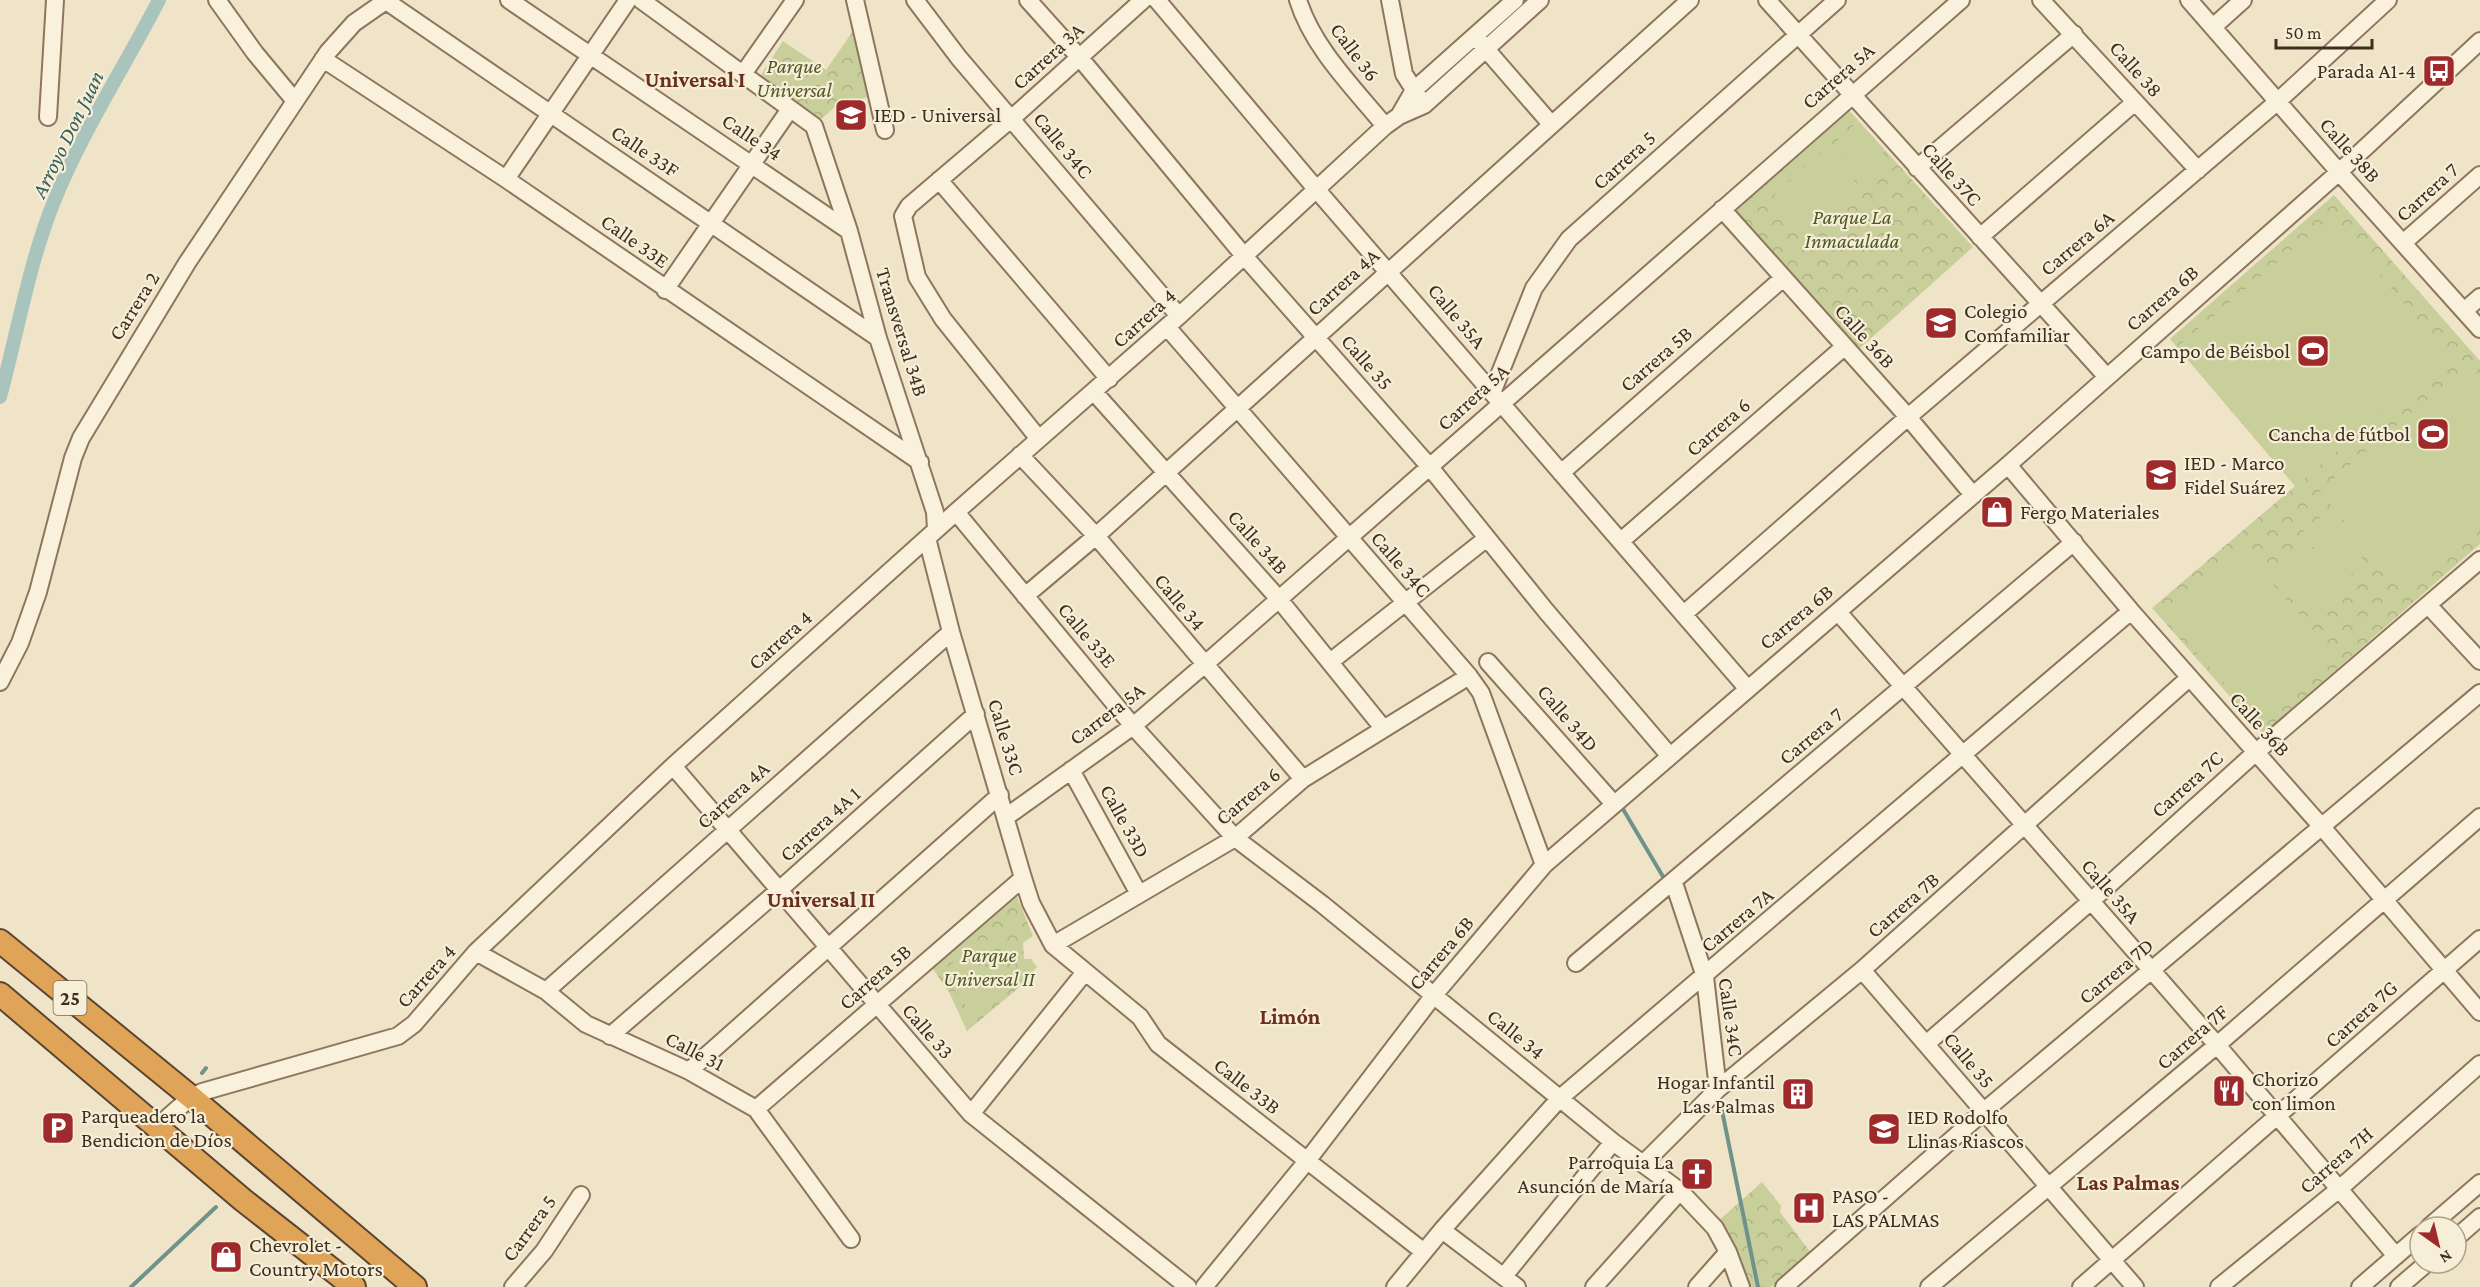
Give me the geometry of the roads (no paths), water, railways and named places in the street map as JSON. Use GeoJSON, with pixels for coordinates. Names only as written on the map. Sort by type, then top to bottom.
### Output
{"type":"FeatureCollection","features":[{"type":"Feature","properties":{"kind":"highway","name":"25"},"geometry":{"type":"LineString","coordinates":[[0,941],[191,1097],[415,1287]]}},
{"type":"Feature","properties":{"kind":"highway","name":"25"},"geometry":{"type":"LineString","coordinates":[[0,994],[243,1200],[354,1287]]}},
{"type":"Feature","properties":{"kind":"street"},"geometry":{"type":"LineString","coordinates":[[48,117],[55,0]]}},
{"type":"Feature","properties":{"kind":"street"},"geometry":{"type":"LineString","coordinates":[[217,0],[255,53],[295,101]]}},
{"type":"Feature","properties":{"kind":"street","name":"Carrera 2"},"geometry":{"type":"LineString","coordinates":[[0,682],[29,620],[73,458],[81,438],[187,263],[323,59],[354,23],[387,0]]}},
{"type":"Feature","properties":{"kind":"street","name":"Calle 33F"},"geometry":{"type":"LineString","coordinates":[[387,0],[878,338]]}},
{"type":"Feature","properties":{"kind":"street","name":"Calle 34"},"geometry":{"type":"LineString","coordinates":[[509,0],[849,231]]}},
{"type":"Feature","properties":{"kind":"street"},"geometry":{"type":"LineString","coordinates":[[506,179],[628,0]]}},
{"type":"Feature","properties":{"kind":"street"},"geometry":{"type":"LineString","coordinates":[[641,0],[790,109],[665,290]]}},
{"type":"Feature","properties":{"kind":"street"},"geometry":{"type":"LineString","coordinates":[[743,74],[795,0]]}},
{"type":"Feature","properties":{"kind":"street"},"geometry":{"type":"LineString","coordinates":[[855,0],[885,130]]}},
{"type":"Feature","properties":{"kind":"street","name":"Calle 34C"},"geometry":{"type":"LineString","coordinates":[[915,0],[1173,322],[1237,407],[1469,676],[1481,693],[1544,865]]}},
{"type":"Feature","properties":{"kind":"street","name":"Calle 35"},"geometry":{"type":"LineString","coordinates":[[1028,0],[1080,58],[1245,257],[1429,466],[1669,755]]}},
{"type":"Feature","properties":{"kind":"street","name":"Carrera 3A"},"geometry":{"type":"LineString","coordinates":[[1039,439],[943,319],[917,277],[903,216],[909,206],[1011,119],[1143,0]]}},
{"type":"Feature","properties":{"kind":"street","name":"Calle 35A"},"geometry":{"type":"LineString","coordinates":[[1157,0],[1317,190],[1747,687]]}},
{"type":"Feature","properties":{"kind":"street","name":"Calle 36"},"geometry":{"type":"LineString","coordinates":[[1298,0],[1305,23],[1385,126]]}},
{"type":"Feature","properties":{"kind":"street"},"geometry":{"type":"LineString","coordinates":[[1390,0],[1404,74],[1424,105]]}},
{"type":"Feature","properties":{"kind":"street","name":"Carrera 4"},"geometry":{"type":"LineString","coordinates":[[1399,116],[1414,90],[1515,0]]}},
{"type":"Feature","properties":{"kind":"street","name":"Carrera 4"},"geometry":{"type":"LineString","coordinates":[[157,1127],[191,1097],[202,1092],[398,1036],[414,1024],[476,952],[673,766],[931,534],[1173,322],[1385,126],[1399,116],[1424,105],[1540,0]]}},
{"type":"Feature","properties":{"kind":"street","name":"Carrera 4A"},"geometry":{"type":"LineString","coordinates":[[1025,596],[1096,536],[1165,471],[1690,0]]}},
{"type":"Feature","properties":{"kind":"street","name":"Calle 37C"},"geometry":{"type":"LineString","coordinates":[[1767,0],[1850,95],[2107,377]]}},
{"type":"Feature","properties":{"kind":"street","name":"Carrera 5"},"geometry":{"type":"LineString","coordinates":[[1496,398],[1534,288],[1569,239],[1837,0]]}},
{"type":"Feature","properties":{"kind":"street","name":"Carrera 5A"},"geometry":{"type":"LineString","coordinates":[[1006,817],[1132,726],[1204,665],[1278,597],[1429,466],[1496,398],[1722,209],[1961,0]]}},
{"type":"Feature","properties":{"kind":"street","name":"Calle 38"},"geometry":{"type":"LineString","coordinates":[[2041,0],[2198,170]]}},
{"type":"Feature","properties":{"kind":"street","name":"Calle 38B"},"geometry":{"type":"LineString","coordinates":[[2189,0],[2338,172],[2480,328]]}},
{"type":"Feature","properties":{"kind":"street"},"geometry":{"type":"LineString","coordinates":[[2213,27],[2243,0]]}},
{"type":"Feature","properties":{"kind":"street","name":"Carrera 6A"},"geometry":{"type":"LineString","coordinates":[[1685,614],[1908,417],[2277,102],[2388,0]]}},
{"type":"Feature","properties":{"kind":"street"},"geometry":{"type":"LineString","coordinates":[[1917,168],[2074,34]]}},
{"type":"Feature","properties":{"kind":"street"},"geometry":{"type":"LineString","coordinates":[[1474,36],[1551,124]]}},
{"type":"Feature","properties":{"kind":"street","name":"Carrera 6B"},"geometry":{"type":"LineString","coordinates":[[1204,1287],[1306,1161],[1434,995],[1544,865],[1747,687],[1838,612],[2008,465],[2338,172],[2480,41]]}},
{"type":"Feature","properties":{"kind":"street","name":"Calle 33E"},"geometry":{"type":"LineString","coordinates":[[323,59],[506,179],[665,290],[920,462]]}},
{"type":"Feature","properties":{"kind":"street"},"geometry":{"type":"LineString","coordinates":[[1980,237],[2135,102]]}},
{"type":"Feature","properties":{"kind":"street","name":"Transversal 34B"},"geometry":{"type":"LineString","coordinates":[[790,109],[814,126],[823,146],[878,338],[935,512],[931,534]]}},
{"type":"Feature","properties":{"kind":"street","name":"Carrera 7"},"geometry":{"type":"LineString","coordinates":[[2403,243],[2480,175]]}},
{"type":"Feature","properties":{"kind":"street"},"geometry":{"type":"LineString","coordinates":[[939,180],[1108,379]]}},
{"type":"Feature","properties":{"kind":"street","name":"Calle 36B"},"geometry":{"type":"LineString","coordinates":[[1722,209],[1782,279],[1908,417],[1973,495]]}},
{"type":"Feature","properties":{"kind":"street","name":"Carrera 5B"},"geometry":{"type":"LineString","coordinates":[[1561,473],[1782,279]]}},
{"type":"Feature","properties":{"kind":"street"},"geometry":{"type":"LineString","coordinates":[[2464,311],[2480,297]]}},
{"type":"Feature","properties":{"kind":"street","name":"Carrera 6"},"geometry":{"type":"LineString","coordinates":[[1621,541],[1844,347]]}},
{"type":"Feature","properties":{"kind":"street","name":"Calle 34B"},"geometry":{"type":"LineString","coordinates":[[1094,392],[1278,597],[1383,728]]}},
{"type":"Feature","properties":{"kind":"street","name":"Calle 34"},"geometry":{"type":"LineString","coordinates":[[1020,455],[1096,536],[1303,779]]}},
{"type":"Feature","properties":{"kind":"street","name":"Calle 36B"},"geometry":{"type":"LineString","coordinates":[[2008,465],[2131,611],[2322,827],[2480,1012]]}},
{"type":"Feature","properties":{"kind":"street","name":"Calle 33E"},"geometry":{"type":"LineString","coordinates":[[956,512],[1132,726],[1235,838]]}},
{"type":"Feature","properties":{"kind":"street","name":"Calle 33C"},"geometry":{"type":"LineString","coordinates":[[931,534],[951,632],[1030,903],[1053,945]]}},
{"type":"Feature","properties":{"kind":"street"},"geometry":{"type":"LineString","coordinates":[[1330,662],[1487,538]]}},
{"type":"Feature","properties":{"kind":"street","name":"Carrera 7"},"geometry":{"type":"LineString","coordinates":[[1576,963],[1674,883],[2074,542]]}},
{"type":"Feature","properties":{"kind":"street","name":"Carrera 7C"},"geometry":{"type":"LineString","coordinates":[[1926,1044],[2090,903],[2255,753],[2480,560]]}},
{"type":"Feature","properties":{"kind":"street"},"geometry":{"type":"LineString","coordinates":[[2428,605],[2480,662]]}},
{"type":"Feature","properties":{"kind":"street","name":"Carrera 7A"},"geometry":{"type":"LineString","coordinates":[[1395,1287],[1442,1230],[1560,1098],[1705,977],[2131,611]]}},
{"type":"Feature","properties":{"kind":"street","name":"Calle 35A"},"geometry":{"type":"LineString","coordinates":[[1838,612],[1964,754],[2090,903],[2217,1045],[2396,1256]]}},
{"type":"Feature","properties":{"kind":"street","name":"Carrera 4A"},"geometry":{"type":"LineString","coordinates":[[546,991],[951,632]]}},
{"type":"Feature","properties":{"kind":"street","name":"Calle 34D"},"geometry":{"type":"LineString","coordinates":[[1488,662],[1614,804]]}},
{"type":"Feature","properties":{"kind":"street","name":"Carrera 6"},"geometry":{"type":"LineString","coordinates":[[1053,945],[1235,838],[1303,779],[1469,676]]}},
{"type":"Feature","properties":{"kind":"street","name":"Carrera 7B"},"geometry":{"type":"LineString","coordinates":[[1644,1164],[1718,1089],[1862,970],[2025,827],[2189,678]]}},
{"type":"Feature","properties":{"kind":"street","name":"Carrera 7D"},"geometry":{"type":"LineString","coordinates":[[1784,1287],[1983,1112],[2480,693]]}},
{"type":"Feature","properties":{"kind":"street","name":"Carrera 4A 1"},"geometry":{"type":"LineString","coordinates":[[610,1036],[778,891],[976,714]]}},
{"type":"Feature","properties":{"kind":"street","name":"Calle 33"},"geometry":{"type":"LineString","coordinates":[[673,766],[827,949],[971,1114],[1188,1287]]}},
{"type":"Feature","properties":{"kind":"street","name":"Calle 33D"},"geometry":{"type":"LineString","coordinates":[[1071,770],[1139,894]]}},
{"type":"Feature","properties":{"kind":"street"},"geometry":{"type":"LineString","coordinates":[[689,1071],[1000,795]]}},
{"type":"Feature","properties":{"kind":"street","name":"Carrera 7F"},"geometry":{"type":"LineString","coordinates":[[1929,1287],[2217,1045],[2480,817]]}},
{"type":"Feature","properties":{"kind":"street","name":"Calle 34"},"geometry":{"type":"LineString","coordinates":[[1235,838],[1273,865],[1613,1142],[1680,1191],[1715,1228],[1728,1252],[1741,1287]]}},
{"type":"Feature","properties":{"kind":"street","name":"Carrera 5B"},"geometry":{"type":"LineString","coordinates":[[756,1109],[1023,879]]}},
{"type":"Feature","properties":{"kind":"street","name":"Calle 34C"},"geometry":{"type":"LineString","coordinates":[[1674,883],[1705,977],[1718,1089]]}},
{"type":"Feature","properties":{"kind":"street","name":"Carrera 7G"},"geometry":{"type":"LineString","coordinates":[[2081,1287],[2279,1117],[2480,939]]}},
{"type":"Feature","properties":{"kind":"street","name":"Calle 33B"},"geometry":{"type":"LineString","coordinates":[[1053,945],[1140,1017],[1158,1044],[1424,1252]]}},
{"type":"Feature","properties":{"kind":"street","name":"Calle 31"},"geometry":{"type":"LineString","coordinates":[[476,952],[546,991],[586,1024],[689,1071],[756,1109],[851,1239]]}},
{"type":"Feature","properties":{"kind":"street","name":"Calle 35"},"geometry":{"type":"LineString","coordinates":[[1862,970],[2136,1287]]}},
{"type":"Feature","properties":{"kind":"street"},"geometry":{"type":"LineString","coordinates":[[971,1114],[1086,972]]}},
{"type":"Feature","properties":{"kind":"street","name":"Carrera 7H"},"geometry":{"type":"LineString","coordinates":[[2219,1287],[2338,1190],[2480,1064]]}},
{"type":"Feature","properties":{"kind":"street"},"geometry":{"type":"LineString","coordinates":[[1442,1230],[1510,1282],[1613,1142]]}},
{"type":"Feature","properties":{"kind":"street"},"geometry":{"type":"LineString","coordinates":[[2443,1215],[2480,1184]]}},
{"type":"Feature","properties":{"kind":"street"},"geometry":{"type":"LineString","coordinates":[[1594,1287],[1680,1191]]}},
{"type":"Feature","properties":{"kind":"street","name":"Carrera 5"},"geometry":{"type":"LineString","coordinates":[[513,1287],[544,1251],[581,1195]]}},
{"type":"Feature","properties":{"kind":"street"},"geometry":{"type":"LineString","coordinates":[[2468,1228],[2480,1217]]}},
{"type":"Feature","properties":{"kind":"street"},"geometry":{"type":"LineString","coordinates":[[2360,1287],[2408,1246]]}},
{"type":"Feature","properties":{"kind":"street"},"geometry":{"type":"LineString","coordinates":[[1696,1287],[1728,1252]]}},
{"type":"Feature","properties":{"kind":"street"},"geometry":{"type":"LineString","coordinates":[[2399,1287],[2413,1275]]}},
{"type":"Feature","properties":{"kind":"waterway","name":"Arroyo Don Juan"},"geometry":{"type":"LineString","coordinates":[[0,397],[31,272],[55,199],[91,123],[159,0]]}},
{"type":"Feature","properties":{"kind":"waterway"},"geometry":{"type":"LineString","coordinates":[[1620,804],[1665,880]]}},
{"type":"Feature","properties":{"kind":"waterway"},"geometry":{"type":"LineString","coordinates":[[202,1073],[206,1068]]}},
{"type":"Feature","properties":{"kind":"waterway"},"geometry":{"type":"LineString","coordinates":[[1719,1096],[1758,1287]]}},
{"type":"Feature","properties":{"kind":"waterway"},"geometry":{"type":"LineString","coordinates":[[131,1287],[216,1207]]}},
{"type":"Feature","properties":{"kind":"place","name":"Parada A1-4"},"geometry":{"type":"Point","coordinates":[2439,71]}},
{"type":"Feature","properties":{"kind":"place","name":"IED - Universal"},"geometry":{"type":"Point","coordinates":[851,115]}},
{"type":"Feature","properties":{"kind":"place","name":"Colegio Comfamiliar"},"geometry":{"type":"Point","coordinates":[1941,323]}},
{"type":"Feature","properties":{"kind":"place","name":"Campo de Béisbol"},"geometry":{"type":"Point","coordinates":[2313,351]}},
{"type":"Feature","properties":{"kind":"place","name":"Cancha de fútbol"},"geometry":{"type":"Point","coordinates":[2433,434]}},
{"type":"Feature","properties":{"kind":"place","name":"IED - Marco Fidel Suárez"},"geometry":{"type":"Point","coordinates":[2161,475]}},
{"type":"Feature","properties":{"kind":"place","name":"Fergo Materiales"},"geometry":{"type":"Point","coordinates":[1997,512]}},
{"type":"Feature","properties":{"kind":"place","name":"Chorizo con limon"},"geometry":{"type":"Point","coordinates":[2229,1091]}},
{"type":"Feature","properties":{"kind":"place","name":"Hogar Infantil Las Palmas"},"geometry":{"type":"Point","coordinates":[1798,1094]}},
{"type":"Feature","properties":{"kind":"place","name":"Parqueadero la Bendicion de Díos"},"geometry":{"type":"Point","coordinates":[58,1128]}},
{"type":"Feature","properties":{"kind":"place","name":"IED Rodolfo Llinas Riascos"},"geometry":{"type":"Point","coordinates":[1884,1129]}},
{"type":"Feature","properties":{"kind":"place","name":"Parroquia La Asunción de María"},"geometry":{"type":"Point","coordinates":[1697,1174]}},
{"type":"Feature","properties":{"kind":"place","name":"PASO - LAS PALMAS"},"geometry":{"type":"Point","coordinates":[1809,1208]}},
{"type":"Feature","properties":{"kind":"place","name":"Chevrolet - Country Motors"},"geometry":{"type":"Point","coordinates":[226,1257]}},
{"type":"Feature","properties":{"kind":"district","name":"Universal I"},"geometry":{"type":"Point","coordinates":[695,79]}},
{"type":"Feature","properties":{"kind":"district","name":"Universal II"},"geometry":{"type":"Point","coordinates":[821,899]}},
{"type":"Feature","properties":{"kind":"district","name":"Limón"},"geometry":{"type":"Point","coordinates":[1290,1016]}},
{"type":"Feature","properties":{"kind":"district","name":"Las Palmas"},"geometry":{"type":"Point","coordinates":[2128,1182]}},
{"type":"Feature","properties":{"kind":"park label","name":"Parque Universal"},"geometry":{"type":"Point","coordinates":[794,78]}},
{"type":"Feature","properties":{"kind":"park label","name":"Parque La Inmaculada"},"geometry":{"type":"Point","coordinates":[1852,229]}},
{"type":"Feature","properties":{"kind":"park label","name":"Parque Universal II"},"geometry":{"type":"Point","coordinates":[989,967]}}]}
